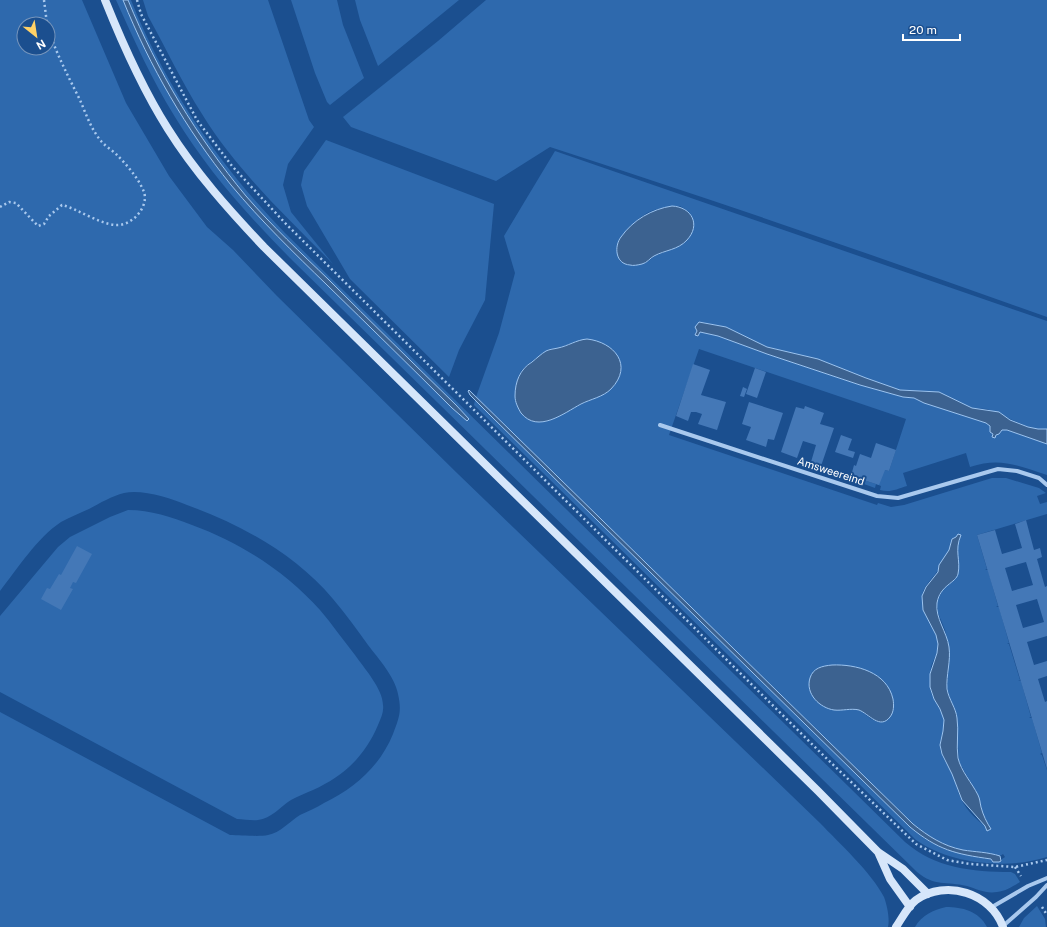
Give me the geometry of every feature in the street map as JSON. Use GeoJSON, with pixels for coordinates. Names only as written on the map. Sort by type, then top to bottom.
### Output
{"type":"FeatureCollection","features":[{"type":"Feature","properties":{"kind":"main road"},"geometry":{"type":"LineString","coordinates":[[105,0],[123,45],[143,85],[168,129],[199,173],[230,211],[264,247],[733,707],[878,852],[903,869],[928,894]]}},
{"type":"Feature","properties":{"kind":"main road"},"geometry":{"type":"LineString","coordinates":[[878,852],[890,879],[910,908]]}},
{"type":"Feature","properties":{"kind":"main road"},"geometry":{"type":"LineString","coordinates":[[896,927],[915,901],[928,894],[944,890],[963,891],[980,898],[992,907],[1003,926]]}},
{"type":"Feature","properties":{"kind":"street","name":"Amsweereind"},"geometry":{"type":"LineString","coordinates":[[660,425],[877,496],[898,498],[998,469],[1017,471],[1039,478],[1047,485]]}},
{"type":"Feature","properties":{"kind":"street"},"geometry":{"type":"LineString","coordinates":[[992,907],[1028,886],[1047,878]]}},
{"type":"Feature","properties":{"kind":"street"},"geometry":{"type":"LineString","coordinates":[[1003,926],[1036,897],[1047,885]]}},
{"type":"Feature","properties":{"kind":"path"},"geometry":{"type":"LineString","coordinates":[[44,0],[46,16]]}},
{"type":"Feature","properties":{"kind":"path"},"geometry":{"type":"LineString","coordinates":[[137,0],[142,14],[197,120],[232,166],[286,224],[663,598],[916,844],[947,860],[970,864],[1015,867],[1047,860]]}},
{"type":"Feature","properties":{"kind":"path"},"geometry":{"type":"LineString","coordinates":[[0,207],[9,202],[16,203],[38,226],[44,224],[49,216],[62,205],[69,206],[74,210],[116,225],[130,221],[136,216],[145,201],[144,193],[137,179],[118,156],[101,142],[92,128],[56,50]]}},
{"type":"Feature","properties":{"kind":"shaded area"},"geometry":{"type":"Polygon","coordinates":[[[0,0],[82,0],[126,103],[169,176],[207,227],[233,250],[277,296],[458,474],[820,823],[863,868],[878,887],[884,897],[888,912],[888,927],[0,927],[0,712],[230,835],[264,836],[277,832],[300,815],[335,797],[365,775],[374,766],[388,746],[397,724],[400,710],[396,688],[386,668],[347,616],[318,583],[302,568],[266,543],[228,522],[180,502],[147,493],[124,493],[61,522],[44,536],[0,591],[0,0]]]}},
{"type":"Feature","properties":{"kind":"shaded area"},"geometry":{"type":"Polygon","coordinates":[[[116,0],[123,0],[145,49],[170,97],[199,142],[231,185],[253,211],[452,408],[467,421],[469,420],[456,405],[276,229],[228,174],[195,127],[165,78],[139,26],[128,0],[131,0],[161,64],[196,124],[216,153],[238,180],[285,233],[905,842],[929,858],[941,863],[955,867],[982,871],[1011,872],[1015,874],[1020,882],[1003,891],[989,892],[967,886],[935,882],[923,877],[917,872],[260,227],[215,174],[187,137],[151,74],[116,0]]]}},
{"type":"Feature","properties":{"kind":"shaded area"},"geometry":{"type":"Polygon","coordinates":[[[123,0],[128,0],[139,26],[165,78],[195,127],[228,174],[266,218],[456,405],[469,419],[467,421],[290,249],[231,185],[199,142],[170,97],[145,49],[123,0]]]}},
{"type":"Feature","properties":{"kind":"shaded area"},"geometry":{"type":"Polygon","coordinates":[[[143,0],[268,0],[309,120],[314,127],[288,164],[283,185],[291,212],[333,264],[263,193],[216,135],[181,78],[148,16],[143,0]]]}},
{"type":"Feature","properties":{"kind":"shaded area"},"geometry":{"type":"Polygon","coordinates":[[[291,0],[337,0],[343,25],[364,78],[330,105],[327,102],[315,73],[291,0]]]}},
{"type":"Feature","properties":{"kind":"shaded area"},"geometry":{"type":"Polygon","coordinates":[[[355,0],[459,0],[378,66],[360,20],[355,0]]]}},
{"type":"Feature","properties":{"kind":"shaded area"},"geometry":{"type":"Polygon","coordinates":[[[486,0],[1047,0],[1047,317],[799,230],[550,147],[496,181],[351,127],[343,117],[438,41],[486,0]]]}},
{"type":"Feature","properties":{"kind":"shaded area"},"geometry":{"type":"Polygon","coordinates":[[[326,140],[494,204],[485,300],[459,350],[449,377],[350,279],[307,206],[301,185],[304,171],[326,140]]]}},
{"type":"Feature","properties":{"kind":"shaded area"},"geometry":{"type":"Polygon","coordinates":[[[555,151],[1047,321],[1047,429],[1033,429],[987,409],[972,408],[939,392],[900,390],[818,359],[767,347],[726,327],[701,322],[695,327],[697,331],[696,335],[698,336],[700,332],[718,336],[860,385],[903,397],[914,398],[924,403],[986,423],[990,427],[992,437],[994,438],[1002,430],[1007,430],[1047,444],[1047,475],[1018,466],[1000,463],[981,464],[970,467],[966,453],[903,473],[907,486],[890,491],[880,490],[881,486],[876,484],[881,469],[889,471],[906,419],[699,349],[669,435],[877,505],[878,503],[891,507],[904,505],[992,478],[1006,478],[1039,488],[1046,493],[1037,496],[1040,504],[1047,502],[1047,514],[977,535],[987,569],[985,570],[988,570],[998,606],[996,607],[999,607],[1009,643],[1007,644],[1009,644],[1020,680],[1018,680],[1021,681],[1031,717],[1029,718],[1032,718],[1042,753],[1040,754],[1042,755],[1047,770],[1047,857],[1014,863],[997,864],[979,862],[945,855],[916,840],[474,405],[475,400],[910,827],[925,839],[944,849],[1001,861],[1005,857],[1003,854],[1000,856],[963,850],[949,846],[930,836],[913,824],[476,397],[499,333],[515,273],[504,236],[555,151]],[[680,206],[663,208],[642,216],[621,237],[619,260],[628,265],[645,263],[655,256],[684,243],[693,226],[689,212],[680,206]],[[587,339],[559,348],[549,349],[528,364],[521,371],[519,376],[515,396],[543,422],[557,417],[605,393],[614,385],[619,376],[621,364],[587,339]],[[961,535],[951,540],[950,549],[946,558],[926,587],[922,596],[924,610],[935,632],[938,644],[937,653],[931,667],[930,690],[941,710],[944,719],[940,746],[943,757],[960,796],[967,808],[990,829],[983,813],[978,795],[959,762],[956,712],[951,702],[947,687],[949,647],[945,630],[938,613],[937,602],[944,587],[955,579],[958,564],[957,547],[961,535]],[[857,667],[820,704],[834,710],[860,710],[871,719],[878,722],[885,721],[891,716],[887,686],[878,677],[857,667]]]}},
{"type":"Feature","properties":{"kind":"shaded area"},"geometry":{"type":"Polygon","coordinates":[[[672,206],[685,210],[692,218],[694,223],[693,228],[687,240],[680,246],[658,254],[644,263],[633,265],[625,264],[621,261],[617,254],[617,245],[621,237],[631,225],[650,213],[672,206]]]}},
{"type":"Feature","properties":{"kind":"shaded area"},"geometry":{"type":"Polygon","coordinates":[[[699,322],[726,327],[767,347],[818,359],[900,390],[939,392],[972,408],[999,412],[1010,420],[1028,427],[1047,429],[1047,444],[1007,430],[1002,430],[996,435],[995,438],[992,437],[993,434],[990,432],[990,426],[986,423],[924,403],[914,398],[903,397],[860,385],[718,336],[700,332],[698,336],[695,335],[697,331],[695,327],[699,322]]]}},
{"type":"Feature","properties":{"kind":"shaded area"},"geometry":{"type":"Polygon","coordinates":[[[587,339],[597,341],[605,345],[613,350],[618,356],[621,363],[621,371],[618,380],[611,389],[604,394],[551,420],[535,422],[528,419],[521,413],[515,398],[516,386],[521,372],[524,368],[550,349],[562,347],[587,339]]]}},
{"type":"Feature","properties":{"kind":"shaded area"},"geometry":{"type":"Polygon","coordinates":[[[469,390],[913,824],[930,836],[949,846],[963,850],[1000,856],[1001,861],[993,862],[991,859],[948,850],[929,841],[910,827],[492,417],[470,395],[469,390]]]}},
{"type":"Feature","properties":{"kind":"shaded area"},"geometry":{"type":"Polygon","coordinates":[[[851,476],[876,484],[875,488],[850,479],[851,476]]]}},
{"type":"Feature","properties":{"kind":"shaded area"},"geometry":{"type":"Polygon","coordinates":[[[128,510],[161,514],[228,540],[277,571],[320,610],[377,686],[383,705],[382,715],[373,736],[360,755],[344,771],[324,784],[291,800],[276,812],[263,819],[237,819],[0,692],[0,616],[58,547],[70,537],[110,517],[128,510]]]}},
{"type":"Feature","properties":{"kind":"shaded area"},"geometry":{"type":"Polygon","coordinates":[[[958,534],[961,535],[958,546],[958,574],[957,577],[941,592],[937,603],[937,609],[939,620],[949,647],[947,689],[957,718],[958,758],[962,768],[979,796],[983,813],[991,829],[987,831],[985,826],[962,800],[942,754],[940,745],[944,720],[930,687],[930,674],[937,653],[938,644],[936,635],[923,610],[922,596],[926,587],[938,572],[939,565],[949,550],[952,539],[958,534]]]}},
{"type":"Feature","properties":{"kind":"shaded area"},"geometry":{"type":"Polygon","coordinates":[[[832,665],[860,668],[877,676],[884,682],[890,690],[894,704],[890,717],[886,721],[878,722],[859,710],[834,710],[829,709],[819,703],[812,695],[810,689],[809,684],[811,675],[818,668],[832,665]]]}},
{"type":"Feature","properties":{"kind":"shaded area"},"geometry":{"type":"Polygon","coordinates":[[[1037,906],[1045,919],[1046,927],[1019,927],[1024,918],[1037,906]]]}},
{"type":"Feature","properties":{"kind":"shaded area"},"geometry":{"type":"Polygon","coordinates":[[[946,907],[970,911],[979,917],[987,927],[915,927],[921,919],[928,914],[946,907]]]}},
{"type":"Feature","properties":{"kind":"building"},"geometry":{"type":"Polygon","coordinates":[[[693,364],[710,370],[701,395],[726,402],[717,430],[698,424],[702,414],[691,412],[688,421],[676,416],[693,364]]]}},
{"type":"Feature","properties":{"kind":"building"},"geometry":{"type":"Polygon","coordinates":[[[755,368],[766,372],[757,398],[746,394],[755,368]]]}},
{"type":"Feature","properties":{"kind":"building"},"geometry":{"type":"Polygon","coordinates":[[[743,387],[747,389],[744,397],[740,396],[743,387]]]}},
{"type":"Feature","properties":{"kind":"building"},"geometry":{"type":"Polygon","coordinates":[[[749,402],[783,413],[774,440],[768,439],[766,447],[746,440],[751,427],[742,424],[749,402]]]}},
{"type":"Feature","properties":{"kind":"building"},"geometry":{"type":"Polygon","coordinates":[[[805,406],[824,413],[820,424],[834,428],[821,466],[811,462],[816,445],[803,441],[797,458],[781,452],[796,407],[804,409],[805,406]]]}},
{"type":"Feature","properties":{"kind":"building"},"geometry":{"type":"Polygon","coordinates":[[[841,435],[852,439],[848,450],[855,452],[853,458],[835,452],[841,435]]]}},
{"type":"Feature","properties":{"kind":"building"},"geometry":{"type":"Polygon","coordinates":[[[876,443],[896,450],[889,471],[885,470],[879,485],[851,476],[854,465],[856,466],[860,454],[871,458],[876,443]]]}},
{"type":"Feature","properties":{"kind":"building"},"geometry":{"type":"Polygon","coordinates":[[[1026,520],[1034,550],[1040,548],[1042,557],[1037,559],[1045,587],[1047,586],[1047,636],[1027,642],[1034,665],[1047,661],[1047,676],[1038,679],[1045,702],[1047,701],[1047,769],[977,535],[995,530],[1002,554],[1022,548],[1015,524],[1026,520]],[[1026,562],[1005,568],[1012,591],[1033,585],[1026,562]],[[1037,599],[1016,605],[1023,628],[1044,622],[1037,599]]]}},
{"type":"Feature","properties":{"kind":"building"},"geometry":{"type":"Polygon","coordinates":[[[77,546],[92,554],[76,583],[73,582],[70,588],[73,589],[61,610],[41,599],[47,588],[50,589],[59,574],[61,575],[77,546]]]}}]}
